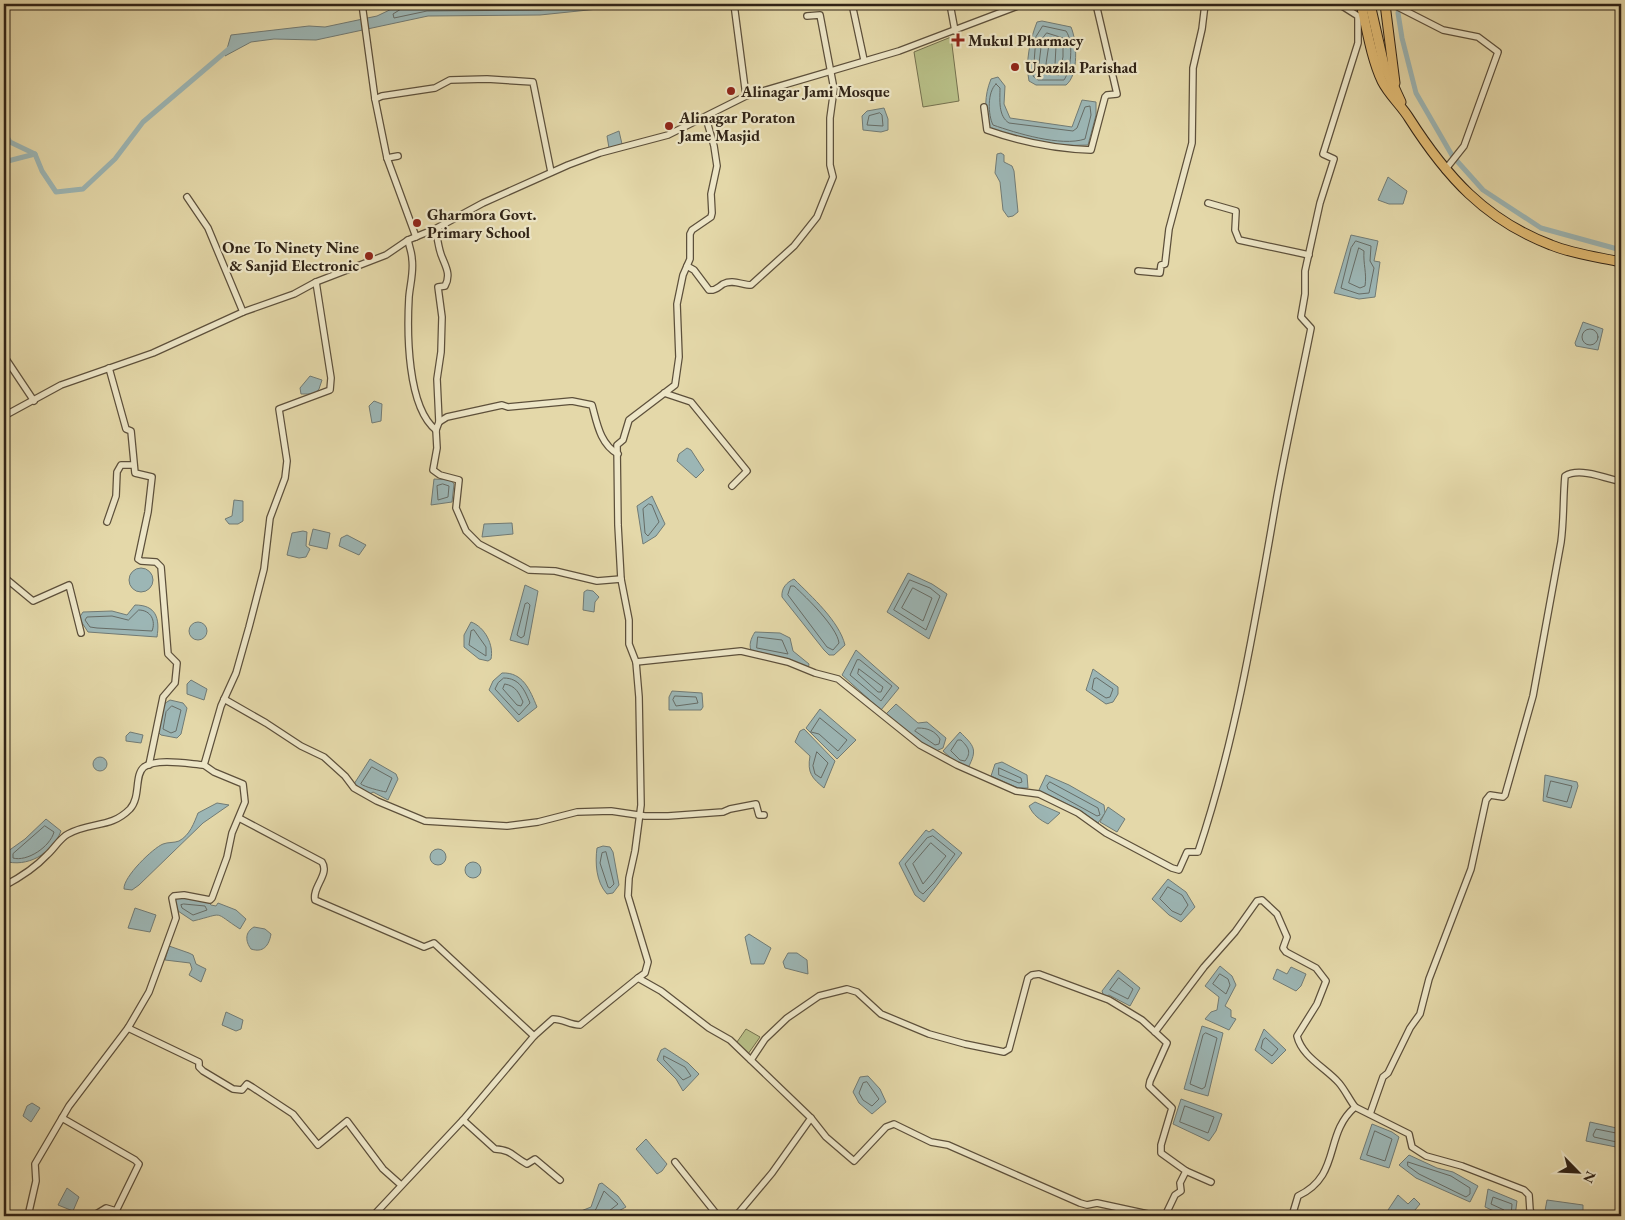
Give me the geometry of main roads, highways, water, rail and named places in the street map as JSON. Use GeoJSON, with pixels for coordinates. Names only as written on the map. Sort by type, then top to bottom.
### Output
{"type":"FeatureCollection","features":[{"type":"Feature","properties":{"kind":"main road"},"geometry":{"type":"LineString","coordinates":[[1361,4],[1380,75],[1388,90],[1405,111],[1432,154],[1461,188],[1481,206],[1519,231],[1552,246],[1621,262]]}},
{"type":"Feature","properties":{"kind":"main road"},"geometry":{"type":"LineString","coordinates":[[1370,4],[1384,65],[1405,111]]}},
{"type":"Feature","properties":{"kind":"main road"},"geometry":{"type":"LineString","coordinates":[[1385,4],[1398,94]]}},
{"type":"Feature","properties":{"kind":"water"},"geometry":{"type":"Polygon","coordinates":[[[646,4],[540,15],[428,16],[316,40],[274,39],[251,42],[225,56],[231,35],[309,26],[325,27],[377,16],[400,5],[646,4]]]}},
{"type":"Feature","properties":{"kind":"water"},"geometry":{"type":"Polygon","coordinates":[[[1042,21],[1071,27],[1075,41],[1076,58],[1073,74],[1066,85],[1036,85],[1029,81],[1028,59],[1030,44],[1037,22],[1042,21]]]}},
{"type":"Feature","properties":{"kind":"water"},"geometry":{"type":"Polygon","coordinates":[[[998,77],[1005,86],[1004,104],[1010,118],[1072,127],[1082,100],[1096,102],[1096,115],[1088,145],[1062,145],[1037,142],[988,129],[987,91],[991,79],[998,77]]]}},
{"type":"Feature","properties":{"kind":"water"},"geometry":{"type":"Polygon","coordinates":[[[884,108],[888,119],[888,130],[881,132],[863,130],[862,116],[867,111],[884,108]]]}},
{"type":"Feature","properties":{"kind":"water"},"geometry":{"type":"Polygon","coordinates":[[[619,131],[622,144],[609,148],[607,136],[619,131]]]}},
{"type":"Feature","properties":{"kind":"water"},"geometry":{"type":"Polygon","coordinates":[[[1001,153],[1004,155],[1004,162],[1012,166],[1014,171],[1018,212],[1008,217],[1003,210],[1000,182],[995,173],[997,154],[1001,153]]]}},
{"type":"Feature","properties":{"kind":"water"},"geometry":{"type":"Polygon","coordinates":[[[1388,177],[1407,191],[1403,204],[1389,204],[1378,200],[1388,177]]]}},
{"type":"Feature","properties":{"kind":"water"},"geometry":{"type":"Polygon","coordinates":[[[1351,235],[1378,241],[1374,261],[1380,262],[1375,297],[1359,299],[1334,293],[1351,235]]]}},
{"type":"Feature","properties":{"kind":"water"},"geometry":{"type":"Polygon","coordinates":[[[1583,322],[1603,329],[1598,350],[1576,346],[1575,343],[1583,322]]]}},
{"type":"Feature","properties":{"kind":"water"},"geometry":{"type":"Polygon","coordinates":[[[310,376],[322,380],[319,389],[315,394],[301,394],[300,388],[310,376]]]}},
{"type":"Feature","properties":{"kind":"water"},"geometry":{"type":"Polygon","coordinates":[[[374,401],[382,404],[381,421],[372,423],[369,406],[374,401]]]}},
{"type":"Feature","properties":{"kind":"water"},"geometry":{"type":"Polygon","coordinates":[[[687,448],[691,450],[704,470],[696,478],[677,461],[679,454],[687,448]]]}},
{"type":"Feature","properties":{"kind":"water"},"geometry":{"type":"Polygon","coordinates":[[[434,479],[451,480],[454,484],[452,502],[431,505],[434,479]]]}},
{"type":"Feature","properties":{"kind":"water"},"geometry":{"type":"Polygon","coordinates":[[[652,496],[665,524],[656,536],[643,544],[637,506],[652,496]]]}},
{"type":"Feature","properties":{"kind":"water"},"geometry":{"type":"Polygon","coordinates":[[[234,500],[243,501],[243,521],[238,524],[229,524],[225,519],[232,516],[234,500]]]}},
{"type":"Feature","properties":{"kind":"water"},"geometry":{"type":"Polygon","coordinates":[[[512,523],[513,534],[482,537],[484,524],[512,523]]]}},
{"type":"Feature","properties":{"kind":"water"},"geometry":{"type":"Polygon","coordinates":[[[313,529],[330,533],[327,549],[309,545],[313,529]]]}},
{"type":"Feature","properties":{"kind":"water"},"geometry":{"type":"Polygon","coordinates":[[[307,532],[306,546],[310,549],[306,557],[299,558],[287,555],[292,533],[307,532]]]}},
{"type":"Feature","properties":{"kind":"water"},"geometry":{"type":"Polygon","coordinates":[[[347,535],[366,545],[359,555],[339,546],[341,538],[347,535]]]}},
{"type":"Feature","properties":{"kind":"water"},"geometry":{"type":"Polygon","coordinates":[[[141,568],[150,571],[153,580],[150,589],[141,592],[132,589],[129,580],[132,571],[141,568]]]}},
{"type":"Feature","properties":{"kind":"water"},"geometry":{"type":"Polygon","coordinates":[[[908,573],[932,584],[947,594],[929,639],[887,612],[908,573]]]}},
{"type":"Feature","properties":{"kind":"water"},"geometry":{"type":"Polygon","coordinates":[[[794,579],[831,618],[842,636],[845,645],[834,655],[829,655],[824,650],[782,597],[782,591],[785,586],[794,579]]]}},
{"type":"Feature","properties":{"kind":"water"},"geometry":{"type":"Polygon","coordinates":[[[525,585],[538,591],[528,645],[510,640],[525,585]]]}},
{"type":"Feature","properties":{"kind":"water"},"geometry":{"type":"Polygon","coordinates":[[[587,590],[593,591],[599,597],[595,602],[594,612],[583,610],[584,592],[587,590]]]}},
{"type":"Feature","properties":{"kind":"water"},"geometry":{"type":"Polygon","coordinates":[[[135,605],[148,607],[155,614],[158,624],[157,637],[88,632],[79,618],[83,612],[112,611],[127,615],[135,605]]]}},
{"type":"Feature","properties":{"kind":"water"},"geometry":{"type":"Polygon","coordinates":[[[198,622],[204,625],[207,631],[204,637],[198,640],[192,637],[189,631],[192,625],[198,622]]]}},
{"type":"Feature","properties":{"kind":"water"},"geometry":{"type":"Polygon","coordinates":[[[471,622],[484,632],[490,642],[492,654],[491,659],[488,661],[479,659],[464,647],[464,635],[471,622]]]}},
{"type":"Feature","properties":{"kind":"water"},"geometry":{"type":"Polygon","coordinates":[[[755,632],[780,633],[790,638],[793,651],[809,664],[808,670],[752,652],[750,642],[755,632]]]}},
{"type":"Feature","properties":{"kind":"water"},"geometry":{"type":"Polygon","coordinates":[[[856,650],[899,688],[881,710],[842,675],[856,650]]]}},
{"type":"Feature","properties":{"kind":"water"},"geometry":{"type":"Polygon","coordinates":[[[1093,669],[1118,687],[1118,694],[1113,702],[1106,704],[1086,690],[1093,669]]]}},
{"type":"Feature","properties":{"kind":"water"},"geometry":{"type":"Polygon","coordinates":[[[502,673],[509,673],[525,683],[537,707],[518,722],[489,690],[493,681],[502,673]]]}},
{"type":"Feature","properties":{"kind":"water"},"geometry":{"type":"Polygon","coordinates":[[[191,680],[207,689],[204,700],[187,694],[187,684],[191,680]]]}},
{"type":"Feature","properties":{"kind":"water"},"geometry":{"type":"Polygon","coordinates":[[[672,691],[702,693],[703,707],[701,710],[669,710],[669,697],[672,691]]]}},
{"type":"Feature","properties":{"kind":"water"},"geometry":{"type":"Polygon","coordinates":[[[170,700],[183,703],[187,708],[181,734],[177,738],[161,735],[158,732],[162,709],[166,702],[170,700]]]}},
{"type":"Feature","properties":{"kind":"water"},"geometry":{"type":"Polygon","coordinates":[[[896,704],[918,723],[927,722],[946,738],[943,748],[936,751],[917,740],[886,714],[896,704]]]}},
{"type":"Feature","properties":{"kind":"water"},"geometry":{"type":"Polygon","coordinates":[[[820,709],[856,740],[837,759],[806,728],[820,709]]]}},
{"type":"Feature","properties":{"kind":"water"},"geometry":{"type":"Polygon","coordinates":[[[804,729],[835,761],[824,788],[811,775],[809,767],[810,756],[795,742],[800,731],[804,729]]]}},
{"type":"Feature","properties":{"kind":"water"},"geometry":{"type":"Polygon","coordinates":[[[130,732],[143,735],[141,743],[126,741],[126,736],[130,732]]]}},
{"type":"Feature","properties":{"kind":"water"},"geometry":{"type":"Polygon","coordinates":[[[960,732],[969,741],[974,752],[968,768],[958,764],[943,751],[960,732]]]}},
{"type":"Feature","properties":{"kind":"water"},"geometry":{"type":"Polygon","coordinates":[[[97,757],[103,757],[107,764],[103,771],[97,771],[93,767],[93,761],[97,757]]]}},
{"type":"Feature","properties":{"kind":"water"},"geometry":{"type":"Polygon","coordinates":[[[370,759],[396,774],[398,779],[388,800],[373,792],[370,794],[354,784],[370,759]]]}},
{"type":"Feature","properties":{"kind":"water"},"geometry":{"type":"Polygon","coordinates":[[[1002,762],[1027,775],[1028,788],[1018,788],[991,776],[995,764],[1002,762]]]}},
{"type":"Feature","properties":{"kind":"water"},"geometry":{"type":"Polygon","coordinates":[[[1046,775],[1069,785],[1104,805],[1105,813],[1098,823],[1081,811],[1039,790],[1046,775]]]}},
{"type":"Feature","properties":{"kind":"water"},"geometry":{"type":"Polygon","coordinates":[[[1545,775],[1577,782],[1578,786],[1571,808],[1543,801],[1545,775]]]}},
{"type":"Feature","properties":{"kind":"water"},"geometry":{"type":"Polygon","coordinates":[[[1035,802],[1060,813],[1048,824],[1037,817],[1029,806],[1035,802]]]}},
{"type":"Feature","properties":{"kind":"water"},"geometry":{"type":"Polygon","coordinates":[[[217,803],[229,805],[203,823],[139,885],[132,890],[124,889],[128,877],[146,857],[163,844],[177,842],[186,836],[198,813],[217,803]]]}},
{"type":"Feature","properties":{"kind":"water"},"geometry":{"type":"Polygon","coordinates":[[[1108,807],[1125,819],[1117,832],[1100,822],[1108,807]]]}},
{"type":"Feature","properties":{"kind":"water"},"geometry":{"type":"Polygon","coordinates":[[[46,819],[61,831],[52,846],[30,861],[13,863],[4,861],[4,854],[25,839],[46,819]]]}},
{"type":"Feature","properties":{"kind":"water"},"geometry":{"type":"Polygon","coordinates":[[[933,829],[962,853],[924,902],[915,895],[899,863],[926,830],[929,832],[933,829]]]}},
{"type":"Feature","properties":{"kind":"water"},"geometry":{"type":"Polygon","coordinates":[[[603,846],[610,847],[613,852],[619,885],[613,893],[607,894],[598,878],[596,866],[597,848],[603,846]]]}},
{"type":"Feature","properties":{"kind":"water"},"geometry":{"type":"Polygon","coordinates":[[[435,849],[441,849],[446,854],[444,863],[435,865],[430,860],[430,854],[435,849]]]}},
{"type":"Feature","properties":{"kind":"water"},"geometry":{"type":"Polygon","coordinates":[[[473,862],[481,870],[473,878],[465,870],[473,862]]]}},
{"type":"Feature","properties":{"kind":"water"},"geometry":{"type":"Polygon","coordinates":[[[1168,879],[1186,892],[1195,907],[1181,922],[1169,915],[1152,899],[1168,879]]]}},
{"type":"Feature","properties":{"kind":"water"},"geometry":{"type":"Polygon","coordinates":[[[179,897],[208,902],[216,906],[218,903],[236,910],[246,919],[240,929],[218,915],[193,921],[178,911],[175,901],[179,897]]]}},
{"type":"Feature","properties":{"kind":"water"},"geometry":{"type":"Polygon","coordinates":[[[135,908],[156,915],[150,932],[128,928],[135,908]]]}},
{"type":"Feature","properties":{"kind":"water"},"geometry":{"type":"Polygon","coordinates":[[[254,927],[265,929],[271,934],[267,945],[259,950],[251,949],[248,943],[249,931],[254,927]]]}},
{"type":"Feature","properties":{"kind":"water"},"geometry":{"type":"Polygon","coordinates":[[[749,934],[771,948],[764,964],[751,964],[745,937],[749,934]]]}},
{"type":"Feature","properties":{"kind":"water"},"geometry":{"type":"Polygon","coordinates":[[[169,946],[193,955],[196,964],[206,969],[201,982],[189,975],[192,969],[190,963],[165,960],[169,946]]]}},
{"type":"Feature","properties":{"kind":"water"},"geometry":{"type":"Polygon","coordinates":[[[788,953],[797,953],[807,960],[808,974],[785,968],[783,962],[788,953]]]}},
{"type":"Feature","properties":{"kind":"water"},"geometry":{"type":"Polygon","coordinates":[[[1220,966],[1232,976],[1236,985],[1225,1006],[1231,1010],[1231,1017],[1236,1019],[1229,1030],[1205,1019],[1211,1012],[1217,1010],[1219,997],[1205,986],[1220,966]]]}},
{"type":"Feature","properties":{"kind":"water"},"geometry":{"type":"Polygon","coordinates":[[[1291,967],[1306,974],[1301,986],[1296,991],[1273,979],[1277,969],[1287,974],[1291,967]]]}},
{"type":"Feature","properties":{"kind":"water"},"geometry":{"type":"Polygon","coordinates":[[[1118,970],[1140,988],[1130,1006],[1109,995],[1104,997],[1102,991],[1118,970]]]}},
{"type":"Feature","properties":{"kind":"water"},"geometry":{"type":"Polygon","coordinates":[[[226,1012],[243,1020],[241,1029],[236,1031],[222,1025],[226,1012]]]}},
{"type":"Feature","properties":{"kind":"water"},"geometry":{"type":"Polygon","coordinates":[[[1202,1026],[1223,1033],[1208,1096],[1184,1089],[1202,1026]]]}},
{"type":"Feature","properties":{"kind":"water"},"geometry":{"type":"Polygon","coordinates":[[[1264,1029],[1286,1050],[1272,1064],[1255,1050],[1264,1029]]]}},
{"type":"Feature","properties":{"kind":"water"},"geometry":{"type":"Polygon","coordinates":[[[665,1048],[688,1063],[699,1074],[683,1091],[676,1079],[657,1060],[661,1050],[665,1048]]]}},
{"type":"Feature","properties":{"kind":"water"},"geometry":{"type":"Polygon","coordinates":[[[868,1076],[880,1089],[886,1102],[872,1114],[859,1103],[853,1092],[860,1077],[868,1076]]]}},
{"type":"Feature","properties":{"kind":"water"},"geometry":{"type":"Polygon","coordinates":[[[1181,1099],[1222,1114],[1216,1131],[1209,1141],[1173,1124],[1181,1099]]]}},
{"type":"Feature","properties":{"kind":"water"},"geometry":{"type":"Polygon","coordinates":[[[32,1103],[40,1108],[31,1122],[23,1116],[27,1106],[32,1103]]]}},
{"type":"Feature","properties":{"kind":"water"},"geometry":{"type":"Polygon","coordinates":[[[1590,1122],[1621,1129],[1621,1148],[1586,1141],[1590,1122]]]}},
{"type":"Feature","properties":{"kind":"water"},"geometry":{"type":"Polygon","coordinates":[[[1372,1124],[1399,1137],[1389,1168],[1360,1159],[1372,1124]]]}},
{"type":"Feature","properties":{"kind":"water"},"geometry":{"type":"Polygon","coordinates":[[[646,1139],[667,1164],[657,1174],[636,1149],[646,1139]]]}},
{"type":"Feature","properties":{"kind":"water"},"geometry":{"type":"Polygon","coordinates":[[[1409,1155],[1437,1168],[1453,1172],[1478,1186],[1470,1202],[1416,1178],[1399,1165],[1409,1155]]]}},
{"type":"Feature","properties":{"kind":"water"},"geometry":{"type":"Polygon","coordinates":[[[602,1183],[618,1196],[626,1207],[609,1216],[585,1216],[581,1211],[591,1207],[599,1184],[602,1183]]]}},
{"type":"Feature","properties":{"kind":"water"},"geometry":{"type":"Polygon","coordinates":[[[67,1188],[79,1197],[73,1211],[58,1205],[67,1188]]]}},
{"type":"Feature","properties":{"kind":"water"},"geometry":{"type":"Polygon","coordinates":[[[1488,1189],[1517,1201],[1515,1216],[1505,1216],[1485,1207],[1488,1189]]]}},
{"type":"Feature","properties":{"kind":"water"},"geometry":{"type":"Polygon","coordinates":[[[1398,1195],[1408,1204],[1414,1198],[1420,1204],[1410,1216],[1398,1216],[1388,1210],[1398,1195]]]}},
{"type":"Feature","properties":{"kind":"water"},"geometry":{"type":"Polygon","coordinates":[[[1547,1200],[1583,1205],[1583,1216],[1544,1216],[1547,1200]]]}},
{"type":"Feature","properties":{"kind":"waterway"},"geometry":{"type":"LineString","coordinates":[[1398,13],[1402,38],[1416,93],[1453,157]]}},
{"type":"Feature","properties":{"kind":"waterway"},"geometry":{"type":"LineString","coordinates":[[4,132],[10,142],[35,154],[42,171],[56,192],[83,189],[115,159],[143,122],[230,48]]}},
{"type":"Feature","properties":{"kind":"waterway"},"geometry":{"type":"LineString","coordinates":[[4,162],[35,154]]}},
{"type":"Feature","properties":{"kind":"waterway"},"geometry":{"type":"LineString","coordinates":[[1457,161],[1483,190],[1541,228],[1621,250]]}},
{"type":"Feature","properties":{"kind":"place","name":"Mukul Pharmacy"},"geometry":{"type":"Point","coordinates":[958,40]}},
{"type":"Feature","properties":{"kind":"place","name":"Upazila Parishad"},"geometry":{"type":"Point","coordinates":[1015,67]}},
{"type":"Feature","properties":{"kind":"place","name":"Alinagar Jami Mosque"},"geometry":{"type":"Point","coordinates":[731,91]}},
{"type":"Feature","properties":{"kind":"place","name":"Alinagar Poraton Jame Masjid"},"geometry":{"type":"Point","coordinates":[669,126]}},
{"type":"Feature","properties":{"kind":"place","name":"Gharmora Govt. Primary School"},"geometry":{"type":"Point","coordinates":[417,223]}},
{"type":"Feature","properties":{"kind":"place","name":"One To Ninety Nine & Sanjid Electronic"},"geometry":{"type":"Point","coordinates":[369,256]}}]}
